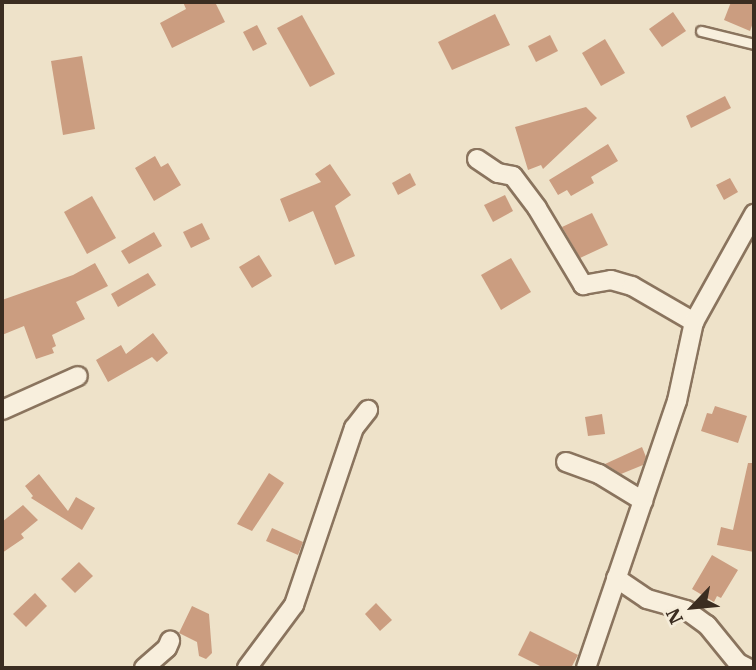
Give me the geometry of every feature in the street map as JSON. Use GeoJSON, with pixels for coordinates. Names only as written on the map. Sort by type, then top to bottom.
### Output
{"type":"FeatureCollection","features":[{"type":"Feature","properties":{"kind":"street"},"geometry":{"type":"LineString","coordinates":[[477,159],[498,173],[513,176],[537,208],[583,285],[611,281],[632,286],[694,323]]}},
{"type":"Feature","properties":{"kind":"street"},"geometry":{"type":"LineString","coordinates":[[586,668],[677,401],[694,323],[754,214]]}},
{"type":"Feature","properties":{"kind":"street"},"geometry":{"type":"LineString","coordinates":[[2,410],[78,376]]}},
{"type":"Feature","properties":{"kind":"street"},"geometry":{"type":"LineString","coordinates":[[247,668],[294,605],[354,428],[358,419],[368,410]]}},
{"type":"Feature","properties":{"kind":"street"},"geometry":{"type":"LineString","coordinates":[[566,462],[599,474],[643,501]]}},
{"type":"Feature","properties":{"kind":"street"},"geometry":{"type":"LineString","coordinates":[[616,578],[647,599],[686,610],[707,625],[737,663],[748,668]]}},
{"type":"Feature","properties":{"kind":"street"},"geometry":{"type":"LineString","coordinates":[[144,668],[167,648],[170,640]]}},
{"type":"Feature","properties":{"kind":"lane"},"geometry":{"type":"LineString","coordinates":[[701,31],[754,44]]}},
{"type":"Feature","properties":{"kind":"building"},"geometry":{"type":"Polygon","coordinates":[[[183,2],[215,2],[225,22],[172,48],[160,23],[186,9],[183,2]]]}},
{"type":"Feature","properties":{"kind":"building"},"geometry":{"type":"Polygon","coordinates":[[[731,2],[754,2],[754,20],[750,31],[724,20],[731,2]]]}},
{"type":"Feature","properties":{"kind":"building"},"geometry":{"type":"Polygon","coordinates":[[[673,12],[686,31],[662,47],[649,29],[673,12]]]}},
{"type":"Feature","properties":{"kind":"building"},"geometry":{"type":"Polygon","coordinates":[[[495,14],[510,45],[452,70],[438,42],[495,14]]]}},
{"type":"Feature","properties":{"kind":"building"},"geometry":{"type":"Polygon","coordinates":[[[302,15],[335,74],[310,87],[277,28],[302,15]]]}},
{"type":"Feature","properties":{"kind":"building"},"geometry":{"type":"Polygon","coordinates":[[[257,25],[267,44],[253,51],[243,32],[257,25]]]}},
{"type":"Feature","properties":{"kind":"building"},"geometry":{"type":"Polygon","coordinates":[[[550,35],[558,51],[536,62],[528,46],[550,35]]]}},
{"type":"Feature","properties":{"kind":"building"},"geometry":{"type":"Polygon","coordinates":[[[605,39],[625,73],[601,86],[582,53],[605,39]]]}},
{"type":"Feature","properties":{"kind":"building"},"geometry":{"type":"Polygon","coordinates":[[[82,56],[95,129],[63,135],[51,61],[82,56]]]}},
{"type":"Feature","properties":{"kind":"building"},"geometry":{"type":"Polygon","coordinates":[[[725,96],[731,108],[691,128],[686,116],[725,96]]]}},
{"type":"Feature","properties":{"kind":"building"},"geometry":{"type":"Polygon","coordinates":[[[586,107],[597,118],[543,169],[541,165],[528,170],[515,127],[586,107]]]}},
{"type":"Feature","properties":{"kind":"building"},"geometry":{"type":"Polygon","coordinates":[[[608,144],[618,161],[591,177],[594,183],[571,196],[567,190],[558,195],[549,180],[608,144]]]}},
{"type":"Feature","properties":{"kind":"building"},"geometry":{"type":"Polygon","coordinates":[[[155,156],[161,167],[168,163],[181,185],[154,201],[135,168],[155,156]]]}},
{"type":"Feature","properties":{"kind":"building"},"geometry":{"type":"Polygon","coordinates":[[[330,164],[351,195],[335,206],[355,256],[335,265],[313,211],[289,222],[280,199],[321,182],[315,174],[330,164]]]}},
{"type":"Feature","properties":{"kind":"building"},"geometry":{"type":"Polygon","coordinates":[[[410,173],[416,185],[398,195],[392,183],[410,173]]]}},
{"type":"Feature","properties":{"kind":"building"},"geometry":{"type":"Polygon","coordinates":[[[730,178],[738,192],[724,200],[716,185],[730,178]]]}},
{"type":"Feature","properties":{"kind":"building"},"geometry":{"type":"Polygon","coordinates":[[[505,195],[513,211],[493,222],[484,205],[505,195]]]}},
{"type":"Feature","properties":{"kind":"building"},"geometry":{"type":"Polygon","coordinates":[[[92,196],[116,238],[87,254],[64,212],[92,196]]]}},
{"type":"Feature","properties":{"kind":"building"},"geometry":{"type":"Polygon","coordinates":[[[592,213],[608,245],[580,258],[562,227],[592,213]]]}},
{"type":"Feature","properties":{"kind":"building"},"geometry":{"type":"Polygon","coordinates":[[[202,223],[210,239],[191,248],[183,232],[202,223]]]}},
{"type":"Feature","properties":{"kind":"building"},"geometry":{"type":"Polygon","coordinates":[[[154,232],[162,246],[129,264],[121,251],[154,232]]]}},
{"type":"Feature","properties":{"kind":"building"},"geometry":{"type":"Polygon","coordinates":[[[259,255],[272,276],[252,288],[239,267],[259,255]]]}},
{"type":"Feature","properties":{"kind":"building"},"geometry":{"type":"Polygon","coordinates":[[[511,258],[531,292],[501,310],[481,275],[511,258]]]}},
{"type":"Feature","properties":{"kind":"building"},"geometry":{"type":"Polygon","coordinates":[[[95,263],[108,286],[76,302],[85,319],[52,335],[56,346],[52,348],[54,353],[36,359],[24,326],[2,335],[2,300],[73,275],[95,263]]]}},
{"type":"Feature","properties":{"kind":"building"},"geometry":{"type":"Polygon","coordinates":[[[148,273],[156,285],[118,307],[111,294],[148,273]]]}},
{"type":"Feature","properties":{"kind":"building"},"geometry":{"type":"Polygon","coordinates":[[[153,333],[168,353],[157,362],[152,357],[108,382],[96,360],[121,345],[126,354],[153,333]]]}},
{"type":"Feature","properties":{"kind":"building"},"geometry":{"type":"Polygon","coordinates":[[[715,406],[747,416],[738,443],[701,431],[707,413],[712,414],[715,406]]]}},
{"type":"Feature","properties":{"kind":"building"},"geometry":{"type":"Polygon","coordinates":[[[602,414],[605,434],[588,436],[585,417],[602,414]]]}},
{"type":"Feature","properties":{"kind":"building"},"geometry":{"type":"Polygon","coordinates":[[[642,447],[646,457],[643,465],[621,474],[605,464],[642,447]]]}},
{"type":"Feature","properties":{"kind":"building"},"geometry":{"type":"Polygon","coordinates":[[[748,463],[754,463],[754,552],[717,545],[721,527],[733,530],[748,463]]]}},
{"type":"Feature","properties":{"kind":"building"},"geometry":{"type":"Polygon","coordinates":[[[269,473],[284,483],[252,531],[237,524],[269,473]]]}},
{"type":"Feature","properties":{"kind":"building"},"geometry":{"type":"Polygon","coordinates":[[[39,474],[68,511],[76,497],[95,508],[82,530],[31,498],[33,496],[25,486],[39,474]]]}},
{"type":"Feature","properties":{"kind":"building"},"geometry":{"type":"Polygon","coordinates":[[[23,505],[38,520],[21,534],[24,538],[2,553],[2,522],[23,505]]]}},
{"type":"Feature","properties":{"kind":"building"},"geometry":{"type":"Polygon","coordinates":[[[272,528],[303,542],[298,555],[266,541],[272,528]]]}},
{"type":"Feature","properties":{"kind":"building"},"geometry":{"type":"Polygon","coordinates":[[[712,555],[738,570],[721,598],[717,596],[714,602],[692,589],[712,555]]]}},
{"type":"Feature","properties":{"kind":"building"},"geometry":{"type":"Polygon","coordinates":[[[79,562],[93,576],[75,593],[61,579],[79,562]]]}},
{"type":"Feature","properties":{"kind":"building"},"geometry":{"type":"Polygon","coordinates":[[[35,593],[47,606],[26,627],[13,614],[35,593]]]}},
{"type":"Feature","properties":{"kind":"building"},"geometry":{"type":"Polygon","coordinates":[[[376,603],[392,620],[380,631],[365,614],[376,603]]]}},
{"type":"Feature","properties":{"kind":"building"},"geometry":{"type":"Polygon","coordinates":[[[192,606],[209,614],[212,653],[206,659],[199,656],[197,642],[179,633],[192,606]]]}},
{"type":"Feature","properties":{"kind":"building"},"geometry":{"type":"Polygon","coordinates":[[[530,631],[578,655],[571,668],[544,668],[518,655],[530,631]]]}}]}
